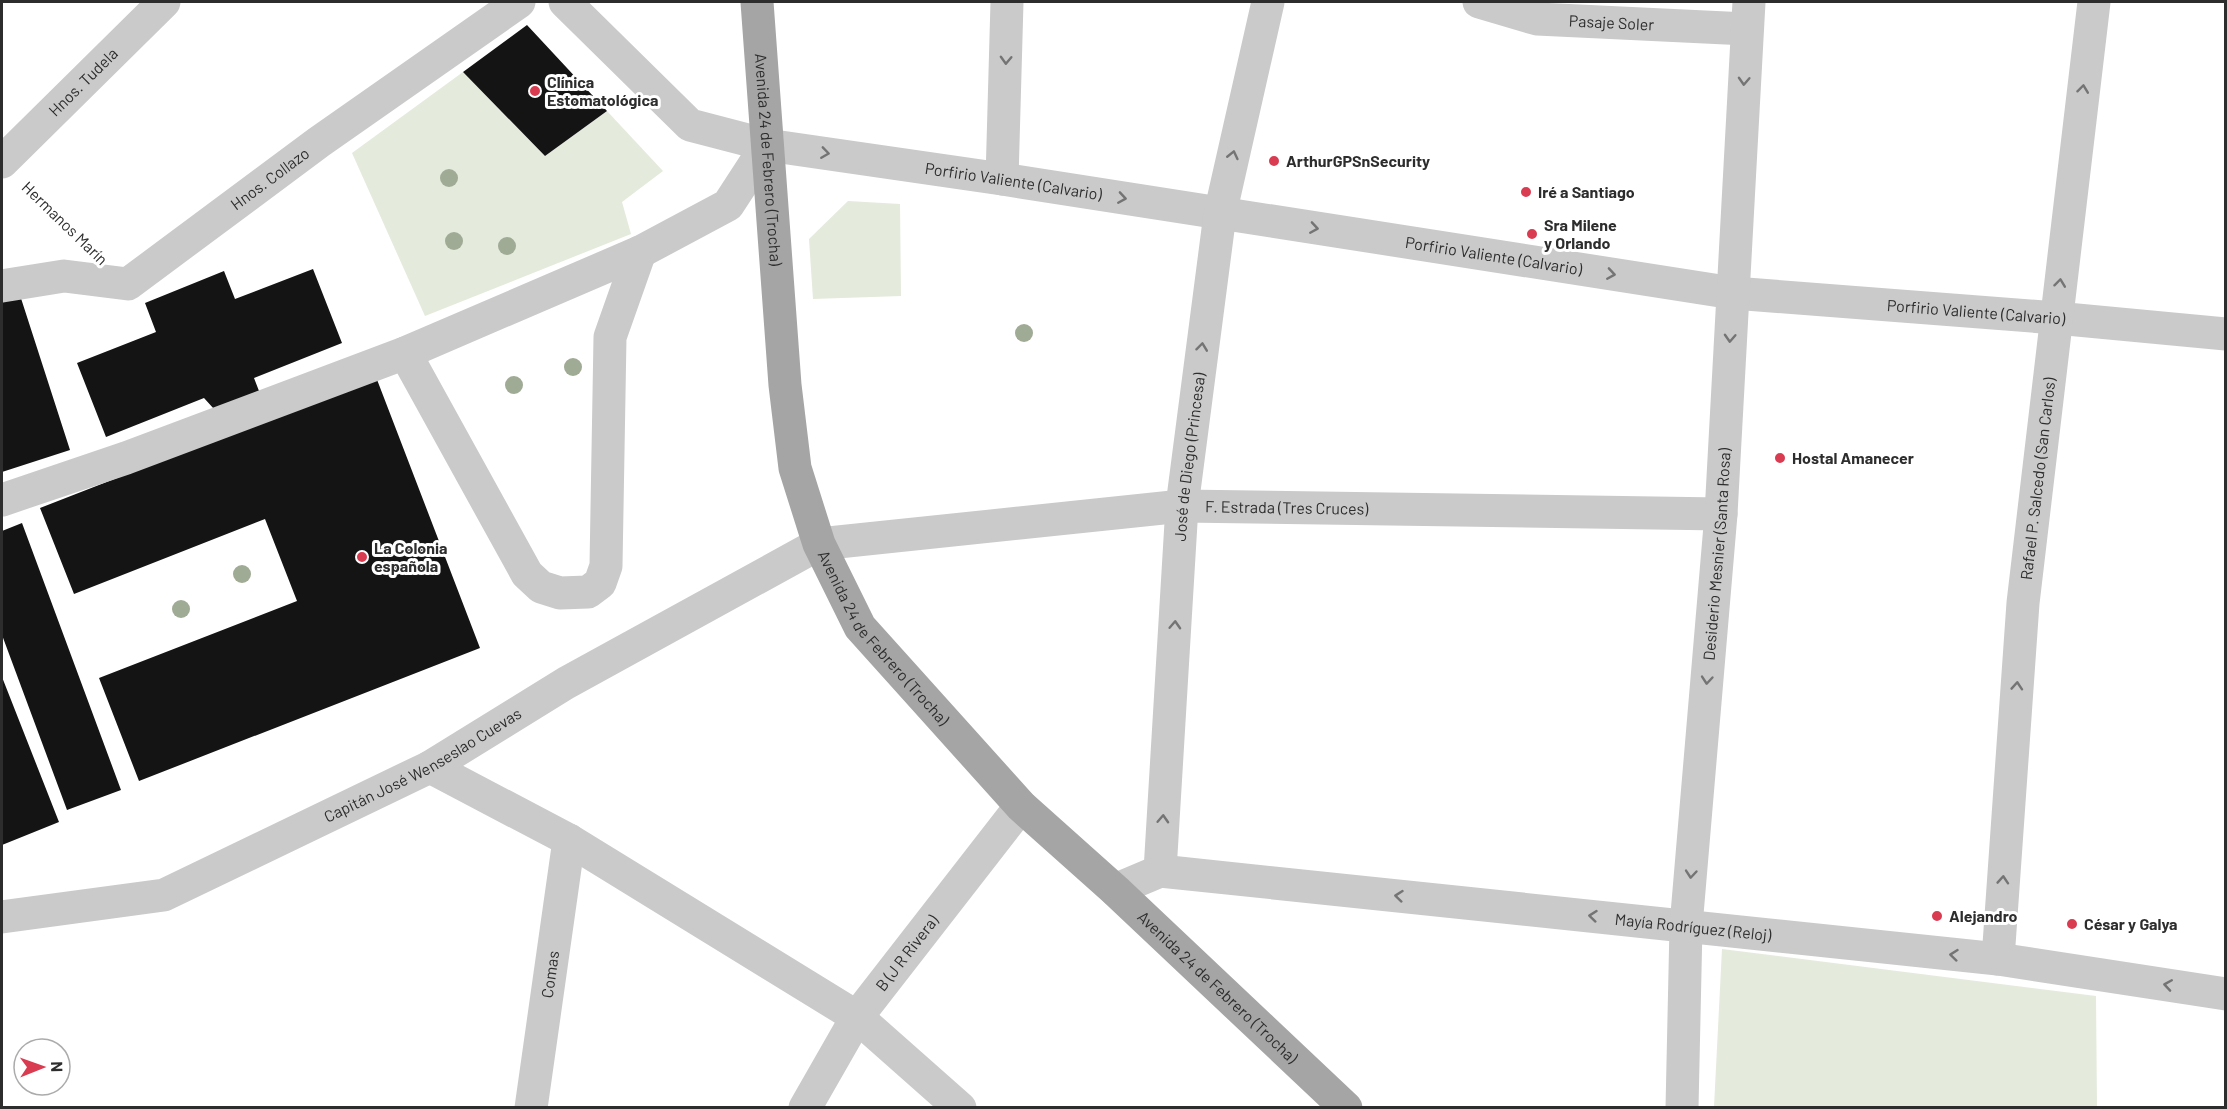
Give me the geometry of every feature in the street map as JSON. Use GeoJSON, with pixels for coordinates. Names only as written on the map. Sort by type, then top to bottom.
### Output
{"type":"FeatureCollection","features":[{"type":"Feature","properties":{"kind":"main road","name":"Avenida 24 de Febrero (Trocha)"},"geometry":{"type":"LineString","coordinates":[[757,2],[785,385],[795,468],[819,544],[860,627],[1021,806],[1115,890],[1346,1107]]}},
{"type":"Feature","properties":{"kind":"street","name":"Hnos. Tudela"},"geometry":{"type":"LineString","coordinates":[[2,162],[164,2]]}},
{"type":"Feature","properties":{"kind":"street","name":"Hnos. Collazo"},"geometry":{"type":"LineString","coordinates":[[128,284],[319,142],[519,2]]}},
{"type":"Feature","properties":{"kind":"street","name":"Porfirio Valiente (Calvario)"},"geometry":{"type":"LineString","coordinates":[[565,2],[690,125],[767,145],[1002,179],[1732,293],[2056,318],[2226,334]]}},
{"type":"Feature","properties":{"kind":"street"},"geometry":{"type":"LineString","coordinates":[[1002,179],[1007,2]]}},
{"type":"Feature","properties":{"kind":"street","name":"José de Diego (Princesa)"},"geometry":{"type":"LineString","coordinates":[[1160,871],[1182,506],[1220,214],[1268,2]]}},
{"type":"Feature","properties":{"kind":"street","name":"Pasaje Soler"},"geometry":{"type":"LineString","coordinates":[[1479,2],[1537,19],[1748,15]]}},
{"type":"Feature","properties":{"kind":"street","name":"Rafael P. Salcedo (San Carlos)"},"geometry":{"type":"LineString","coordinates":[[1998,959],[2023,603],[2094,2]]}},
{"type":"Feature","properties":{"kind":"street","name":"Desiderio Mesnier (Santa Rosa)"},"geometry":{"type":"LineString","coordinates":[[1682,1107],[1686,926],[1721,514],[1748,15]]}},
{"type":"Feature","properties":{"kind":"street"},"geometry":{"type":"LineString","coordinates":[[2,500],[126,458],[405,353],[640,252],[728,205],[767,145]]}},
{"type":"Feature","properties":{"kind":"street"},"geometry":{"type":"LineString","coordinates":[[405,353],[527,574],[541,587],[560,593],[588,592],[600,583],[606,566],[609,337],[640,252]]}},
{"type":"Feature","properties":{"kind":"street"},"geometry":{"type":"LineString","coordinates":[[2,286],[64,276],[128,284]]}},
{"type":"Feature","properties":{"kind":"street","name":"F. Estrada (Tres Cruces)"},"geometry":{"type":"LineString","coordinates":[[819,544],[1182,506],[1721,514]]}},
{"type":"Feature","properties":{"kind":"street","name":"Capitán José Wenseslao Cuevas"},"geometry":{"type":"LineString","coordinates":[[2,917],[164,895],[430,767],[566,683],[819,544]]}},
{"type":"Feature","properties":{"kind":"street"},"geometry":{"type":"LineString","coordinates":[[430,767],[569,840],[857,1017],[960,1107]]}},
{"type":"Feature","properties":{"kind":"street","name":"B (J R Rivera)"},"geometry":{"type":"LineString","coordinates":[[805,1107],[857,1017],[1021,806]]}},
{"type":"Feature","properties":{"kind":"street","name":"Comas"},"geometry":{"type":"LineString","coordinates":[[531,1107],[569,840]]}},
{"type":"Feature","properties":{"kind":"street"},"geometry":{"type":"LineString","coordinates":[[1115,890],[1160,871]]}},
{"type":"Feature","properties":{"kind":"street","name":"Mayía Rodríguez (Reloj)"},"geometry":{"type":"LineString","coordinates":[[1160,871],[1998,959],[2226,994]]}},
{"type":"Feature","properties":{"kind":"path","name":"Hermanos Marín"},"geometry":{"type":"LineString","coordinates":[[2,162],[128,284]]}},
{"type":"Feature","properties":{"kind":"shaded area"},"geometry":{"type":"Polygon","coordinates":[[[463,72],[545,156],[607,111],[663,171],[622,202],[631,234],[425,316],[352,153],[463,72]]]}},
{"type":"Feature","properties":{"kind":"shaded area"},"geometry":{"type":"Polygon","coordinates":[[[848,201],[900,204],[901,296],[813,299],[809,239],[848,201]]]}},
{"type":"Feature","properties":{"kind":"shaded area"},"geometry":{"type":"Polygon","coordinates":[[[1722,949],[2096,996],[2097,1107],[1714,1107],[1722,949]]]}},
{"type":"Feature","properties":{"kind":"building","name":"Clínica Estomatológica"},"geometry":{"type":"Polygon","coordinates":[[[527,25],[607,111],[545,156],[463,72],[527,25]]]}},
{"type":"Feature","properties":{"kind":"building"},"geometry":{"type":"Polygon","coordinates":[[[313,269],[342,343],[254,378],[259,391],[214,409],[204,398],[106,437],[77,363],[156,332],[145,303],[224,271],[235,299],[313,269]]]}},
{"type":"Feature","properties":{"kind":"building"},"geometry":{"type":"Polygon","coordinates":[[[18,289],[70,450],[2,472],[2,295],[18,289]]]}},
{"type":"Feature","properties":{"kind":"building","name":"La Colonia española"},"geometry":{"type":"Polygon","coordinates":[[[376,377],[480,648],[139,781],[99,678],[297,601],[265,519],[74,594],[40,508],[376,377]]]}},
{"type":"Feature","properties":{"kind":"building"},"geometry":{"type":"Polygon","coordinates":[[[22,523],[121,790],[67,810],[2,635],[2,531],[22,523]]]}},
{"type":"Feature","properties":{"kind":"building"},"geometry":{"type":"Polygon","coordinates":[[[2,677],[59,822],[2,845],[2,677]]]}},
{"type":"Feature","properties":{"kind":"place","name":"Clínica Estomatológica"},"geometry":{"type":"Point","coordinates":[535,91]}},
{"type":"Feature","properties":{"kind":"place","name":"ArthurGPSnSecurity"},"geometry":{"type":"Point","coordinates":[1274,161]}},
{"type":"Feature","properties":{"kind":"place","name":"Iré a Santiago"},"geometry":{"type":"Point","coordinates":[1526,192]}},
{"type":"Feature","properties":{"kind":"place","name":"Sra Milene y Orlando"},"geometry":{"type":"Point","coordinates":[1532,234]}},
{"type":"Feature","properties":{"kind":"place","name":"Hostal Amanecer"},"geometry":{"type":"Point","coordinates":[1780,458]}},
{"type":"Feature","properties":{"kind":"place","name":"La Colonia española"},"geometry":{"type":"Point","coordinates":[362,557]}},
{"type":"Feature","properties":{"kind":"place","name":"Alejandro"},"geometry":{"type":"Point","coordinates":[1937,916]}},
{"type":"Feature","properties":{"kind":"place","name":"César y Galya"},"geometry":{"type":"Point","coordinates":[2072,924]}}]}
